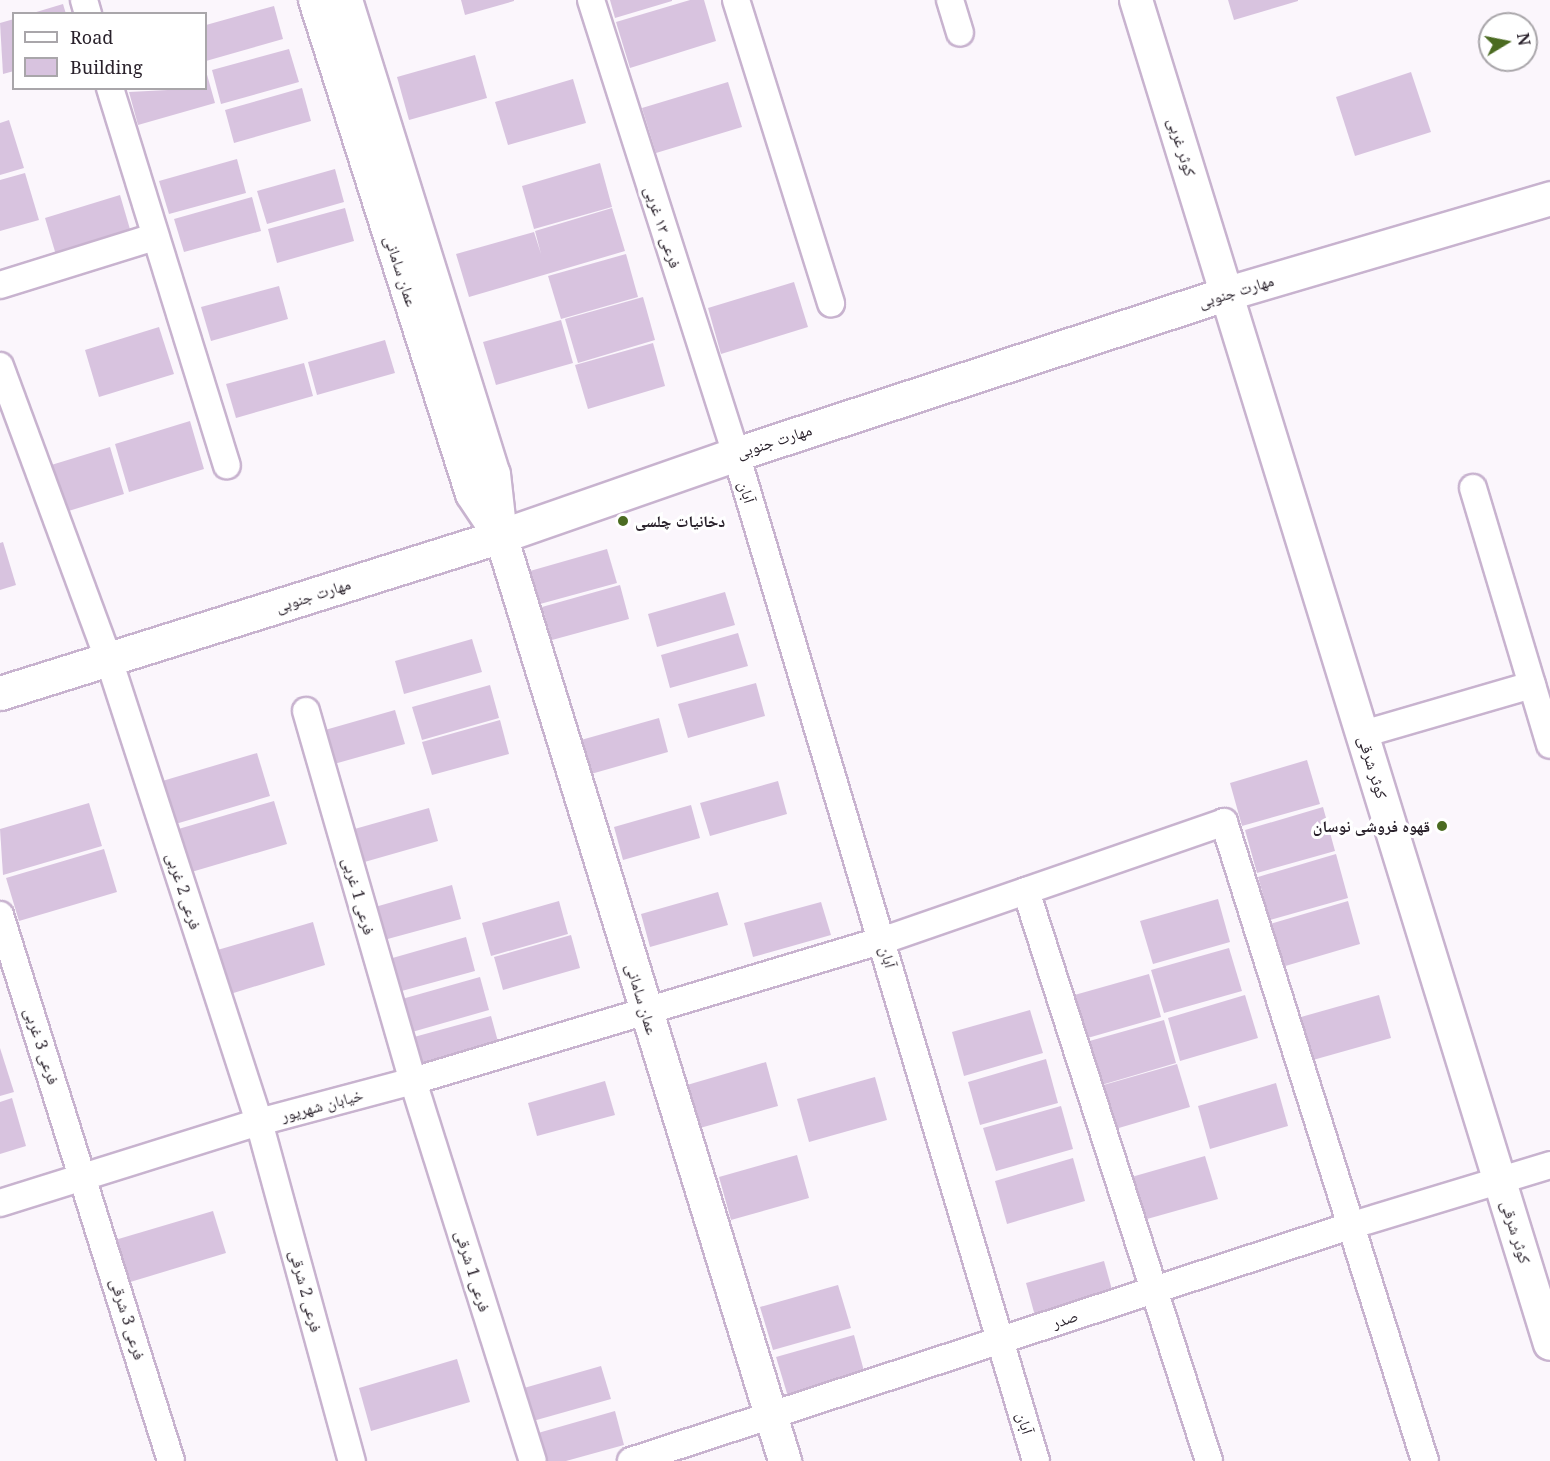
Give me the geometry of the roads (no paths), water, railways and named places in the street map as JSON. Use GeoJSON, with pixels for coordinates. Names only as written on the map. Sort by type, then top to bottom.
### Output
{"type":"FeatureCollection","features":[{"type":"Feature","properties":{"kind":"main road","name":"مهارت جنوبی"},"geometry":{"type":"LineString","coordinates":[[0,693],[501,536],[735,454],[1228,293],[1550,198]]}},
{"type":"Feature","properties":{"kind":"street","name":"عمان سامانی"},"geometry":{"type":"LineString","coordinates":[[315,0],[472,494],[501,536]]}},
{"type":"Feature","properties":{"kind":"street","name":"عمان سامانی"},"geometry":{"type":"LineString","coordinates":[[346,0],[494,474],[501,536],[785,1461]]}},
{"type":"Feature","properties":{"kind":"street","name":"فرعی ۱۳ غربی"},"geometry":{"type":"LineString","coordinates":[[591,0],[735,454]]}},
{"type":"Feature","properties":{"kind":"street"},"geometry":{"type":"LineString","coordinates":[[736,0],[831,304]]}},
{"type":"Feature","properties":{"kind":"street"},"geometry":{"type":"LineString","coordinates":[[950,0],[960,32]]}},
{"type":"Feature","properties":{"kind":"street","name":"کوثر غربی"},"geometry":{"type":"LineString","coordinates":[[1136,0],[1228,293]]}},
{"type":"Feature","properties":{"kind":"street"},"geometry":{"type":"LineString","coordinates":[[111,90],[154,237],[227,465]]}},
{"type":"Feature","properties":{"kind":"street"},"geometry":{"type":"LineString","coordinates":[[0,285],[154,237]]}},
{"type":"Feature","properties":{"kind":"street","name":"کوثر شرقی"},"geometry":{"type":"LineString","coordinates":[[1228,293],[1550,1344]]}},
{"type":"Feature","properties":{"kind":"street","name":"فرعی 2 غربی"},"geometry":{"type":"LineString","coordinates":[[0,366],[110,660],[259,1122]]}},
{"type":"Feature","properties":{"kind":"street","name":"آبان"},"geometry":{"type":"LineString","coordinates":[[735,454],[884,940],[999,1341],[1036,1461]]}},
{"type":"Feature","properties":{"kind":"street"},"geometry":{"type":"LineString","coordinates":[[1473,488],[1550,745]]}},
{"type":"Feature","properties":{"kind":"street"},"geometry":{"type":"LineString","coordinates":[[1363,734],[1532,686]]}},
{"type":"Feature","properties":{"kind":"street","name":"فرعی 1 غربی"},"geometry":{"type":"LineString","coordinates":[[306,711],[413,1081]]}},
{"type":"Feature","properties":{"kind":"street","name":"خیابان شهریور"},"geometry":{"type":"LineString","coordinates":[[0,1203],[259,1122],[413,1081],[884,940],[1224,822],[1353,1225]]}},
{"type":"Feature","properties":{"kind":"street"},"geometry":{"type":"LineString","coordinates":[[1026,891],[1156,1289],[1209,1461]]}},
{"type":"Feature","properties":{"kind":"street","name":"فرعی 3 غربی"},"geometry":{"type":"LineString","coordinates":[[0,915],[84,1177]]}},
{"type":"Feature","properties":{"kind":"street","name":"فرعی 1 شرقی"},"geometry":{"type":"LineString","coordinates":[[413,1081],[533,1461]]}},
{"type":"Feature","properties":{"kind":"street","name":"فرعی 2 شرقی"},"geometry":{"type":"LineString","coordinates":[[259,1122],[352,1461]]}},
{"type":"Feature","properties":{"kind":"street","name":"صدر"},"geometry":{"type":"LineString","coordinates":[[631,1461],[1353,1225],[1550,1165]]}},
{"type":"Feature","properties":{"kind":"street","name":"فرعی 3 شرقی"},"geometry":{"type":"LineString","coordinates":[[84,1177],[171,1461]]}},
{"type":"Feature","properties":{"kind":"street"},"geometry":{"type":"LineString","coordinates":[[1353,1225],[1425,1461]]}},
{"type":"Feature","properties":{"kind":"place","name":"دخانیات چلسی"},"geometry":{"type":"Point","coordinates":[623,521]}},
{"type":"Feature","properties":{"kind":"place","name":"قهوه فروشی نوسان"},"geometry":{"type":"Point","coordinates":[1442,826]}}]}
